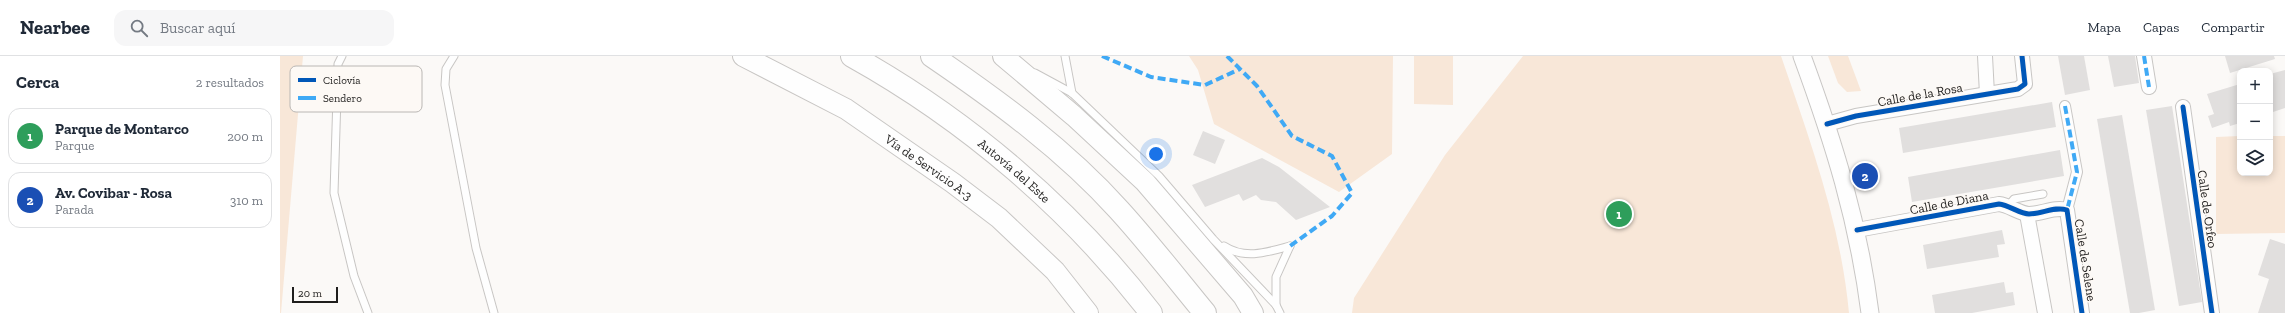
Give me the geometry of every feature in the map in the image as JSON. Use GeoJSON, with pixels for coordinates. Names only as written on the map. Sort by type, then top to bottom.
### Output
{"type":"FeatureCollection","features":[{"type":"Feature","properties":{"kind":"highway","name":"Autovía del Este"},"geometry":{"type":"LineString","coordinates":[[852,56],[945,114],[1026,180],[1092,241],[1152,313]]}},
{"type":"Feature","properties":{"kind":"highway"},"geometry":{"type":"LineString","coordinates":[[932,56],[972,83],[1052,145],[1119,210],[1205,313]]}},
{"type":"Feature","properties":{"kind":"main road","name":"Vía de Servicio A-3"},"geometry":{"type":"LineString","coordinates":[[743,56],[771,68],[846,109],[953,183],[999,218],[1055,271],[1088,313]]}},
{"type":"Feature","properties":{"kind":"main road"},"geometry":{"type":"LineString","coordinates":[[1004,56],[1074,116],[1145,182],[1242,296],[1253,313]]}},
{"type":"Feature","properties":{"kind":"street"},"geometry":{"type":"LineString","coordinates":[[1802,56],[1827,124],[1857,230],[1870,313]]}},
{"type":"Feature","properties":{"kind":"street"},"geometry":{"type":"LineString","coordinates":[[1985,56],[1987,94]]}},
{"type":"Feature","properties":{"kind":"street","name":"Calle de la Rosa"},"geometry":{"type":"LineString","coordinates":[[1827,124],[1856,116],[2018,89],[2025,84],[2026,79],[2022,56]]}},
{"type":"Feature","properties":{"kind":"street"},"geometry":{"type":"LineString","coordinates":[[2144,56],[2149,86]]}},
{"type":"Feature","properties":{"kind":"street","name":"Calle de Selene"},"geometry":{"type":"LineString","coordinates":[[2065,106],[2077,172],[2067,210],[2082,313]]}},
{"type":"Feature","properties":{"kind":"street","name":"Calle de Orfeo"},"geometry":{"type":"LineString","coordinates":[[2182,107],[2212,313]]}},
{"type":"Feature","properties":{"kind":"street","name":"Calle de Diana"},"geometry":{"type":"LineString","coordinates":[[1857,230],[1999,204],[2009,205],[2027,214]]}},
{"type":"Feature","properties":{"kind":"street"},"geometry":{"type":"LineString","coordinates":[[2045,313],[2027,214],[2061,209],[2067,210]]}},
{"type":"Feature","properties":{"kind":"lane"},"geometry":{"type":"LineString","coordinates":[[338,66],[342,56]]}},
{"type":"Feature","properties":{"kind":"lane"},"geometry":{"type":"LineString","coordinates":[[454,56],[446,68],[445,85],[476,248],[494,313]]}},
{"type":"Feature","properties":{"kind":"lane"},"geometry":{"type":"LineString","coordinates":[[1004,56],[1072,93],[1159,176],[1214,239],[1276,305],[1280,313]]}},
{"type":"Feature","properties":{"kind":"lane"},"geometry":{"type":"LineString","coordinates":[[1065,56],[1072,93]]}},
{"type":"Feature","properties":{"kind":"lane"},"geometry":{"type":"LineString","coordinates":[[337,112],[334,193],[354,276],[368,313]]}},
{"type":"Feature","properties":{"kind":"lane"},"geometry":{"type":"LineString","coordinates":[[2009,205],[2014,199],[2043,194]]}},
{"type":"Feature","properties":{"kind":"lane"},"geometry":{"type":"LineString","coordinates":[[1214,239],[1233,252],[1240,253],[1259,254],[1290,246],[1276,277],[1276,305]]}},
{"type":"Feature","properties":{"kind":"shaded area"},"geometry":{"type":"Polygon","coordinates":[[[280,56],[303,56],[302,66],[290,66],[290,112],[298,112],[280,313],[280,56]]]}},
{"type":"Feature","properties":{"kind":"shaded area"},"geometry":{"type":"Polygon","coordinates":[[[1189,56],[1393,56],[1392,154],[1339,192],[1214,124],[1198,70],[1189,56]]]}},
{"type":"Feature","properties":{"kind":"shaded area"},"geometry":{"type":"Polygon","coordinates":[[[1414,56],[1453,56],[1453,105],[1414,104],[1414,56]]]}},
{"type":"Feature","properties":{"kind":"shaded area"},"geometry":{"type":"Polygon","coordinates":[[[1523,56],[1781,56],[1803,119],[1832,215],[1845,280],[1849,313],[1352,313],[1354,298],[1445,155],[1523,56]]]}},
{"type":"Feature","properties":{"kind":"shaded area"},"geometry":{"type":"Polygon","coordinates":[[[1828,56],[1848,56],[1861,91],[1847,92],[1838,83],[1828,56]]]}},
{"type":"Feature","properties":{"kind":"shaded area"},"geometry":{"type":"Polygon","coordinates":[[[2237,136],[2237,176],[2273,176],[2273,136],[2285,136],[2285,233],[2216,234],[2216,137],[2237,136]]]}},
{"type":"Feature","properties":{"kind":"building"},"geometry":{"type":"Polygon","coordinates":[[[2058,56],[2084,56],[2090,90],[2065,95],[2058,56]]]}},
{"type":"Feature","properties":{"kind":"building"},"geometry":{"type":"Polygon","coordinates":[[[2108,56],[2135,56],[2139,83],[2114,87],[2108,56]]]}},
{"type":"Feature","properties":{"kind":"building"},"geometry":{"type":"Polygon","coordinates":[[[2225,56],[2274,56],[2275,59],[2246,68],[2237,68],[2237,71],[2230,73],[2225,56]]]}},
{"type":"Feature","properties":{"kind":"building"},"geometry":{"type":"Polygon","coordinates":[[[2285,70],[2285,108],[2273,112],[2273,104],[2273,73],[2285,70]]]}},
{"type":"Feature","properties":{"kind":"building"},"geometry":{"type":"Polygon","coordinates":[[[2237,85],[2237,124],[2230,126],[2229,122],[2212,128],[2208,116],[2214,114],[2207,94],[2237,85]]]}},
{"type":"Feature","properties":{"kind":"building"},"geometry":{"type":"Polygon","coordinates":[[[2052,102],[2056,127],[1903,153],[1899,128],[2052,102]]]}},
{"type":"Feature","properties":{"kind":"building"},"geometry":{"type":"Polygon","coordinates":[[[2172,106],[2202,302],[2179,306],[2146,110],[2172,106]]]}},
{"type":"Feature","properties":{"kind":"building"},"geometry":{"type":"Polygon","coordinates":[[[2122,115],[2155,310],[2139,313],[2130,313],[2097,119],[2122,115]]]}},
{"type":"Feature","properties":{"kind":"building"},"geometry":{"type":"Polygon","coordinates":[[[1203,131],[1225,140],[1215,164],[1193,155],[1203,131]]]}},
{"type":"Feature","properties":{"kind":"building"},"geometry":{"type":"Polygon","coordinates":[[[2060,150],[2064,176],[1912,202],[1908,177],[2060,150]]]}},
{"type":"Feature","properties":{"kind":"building"},"geometry":{"type":"Polygon","coordinates":[[[1262,158],[1279,167],[1330,207],[1296,220],[1276,202],[1261,200],[1256,195],[1243,201],[1239,194],[1205,207],[1192,185],[1262,158]]]}},
{"type":"Feature","properties":{"kind":"building"},"geometry":{"type":"Polygon","coordinates":[[[2002,230],[2005,244],[1997,245],[1999,257],[1927,269],[1923,245],[2002,230]]]}},
{"type":"Feature","properties":{"kind":"building"},"geometry":{"type":"Polygon","coordinates":[[[2270,239],[2285,244],[2285,313],[2258,313],[2269,279],[2258,275],[2270,239]]]}},
{"type":"Feature","properties":{"kind":"building"},"geometry":{"type":"Polygon","coordinates":[[[2004,282],[2006,293],[2013,292],[2015,305],[1972,313],[1935,313],[1932,295],[2004,282]]]}},
{"type":"Feature","properties":{"kind":"marked path"},"geometry":{"type":"LineString","coordinates":[[1102,56],[1151,77],[1205,85],[1240,69]]}},
{"type":"Feature","properties":{"kind":"marked path"},"geometry":{"type":"LineString","coordinates":[[1227,56],[1257,86],[1292,136],[1332,156],[1352,193],[1332,216],[1290,246]]}},
{"type":"Feature","properties":{"kind":"marked path"},"geometry":{"type":"LineString","coordinates":[[2144,56],[2149,87]]}},
{"type":"Feature","properties":{"kind":"marked path"},"geometry":{"type":"LineString","coordinates":[[2065,106],[2077,172],[2067,210]]}},
{"type":"Feature","properties":{"kind":"cycle path"},"geometry":{"type":"LineString","coordinates":[[1827,124],[1856,116],[2018,89],[2025,84],[2022,56]]}},
{"type":"Feature","properties":{"kind":"cycle path"},"geometry":{"type":"LineString","coordinates":[[2183,107],[2212,313]]}},
{"type":"Feature","properties":{"kind":"cycle path"},"geometry":{"type":"LineString","coordinates":[[1857,230],[1999,204],[2026,214],[2058,209],[2067,210],[2082,313]]}},
{"type":"Feature","properties":{"kind":"place","name":"Av. Covibar - Rosa"},"geometry":{"type":"Point","coordinates":[1865,176]}},
{"type":"Feature","properties":{"kind":"place","name":"Parque de Montarco"},"geometry":{"type":"Point","coordinates":[1619,214]}}]}
